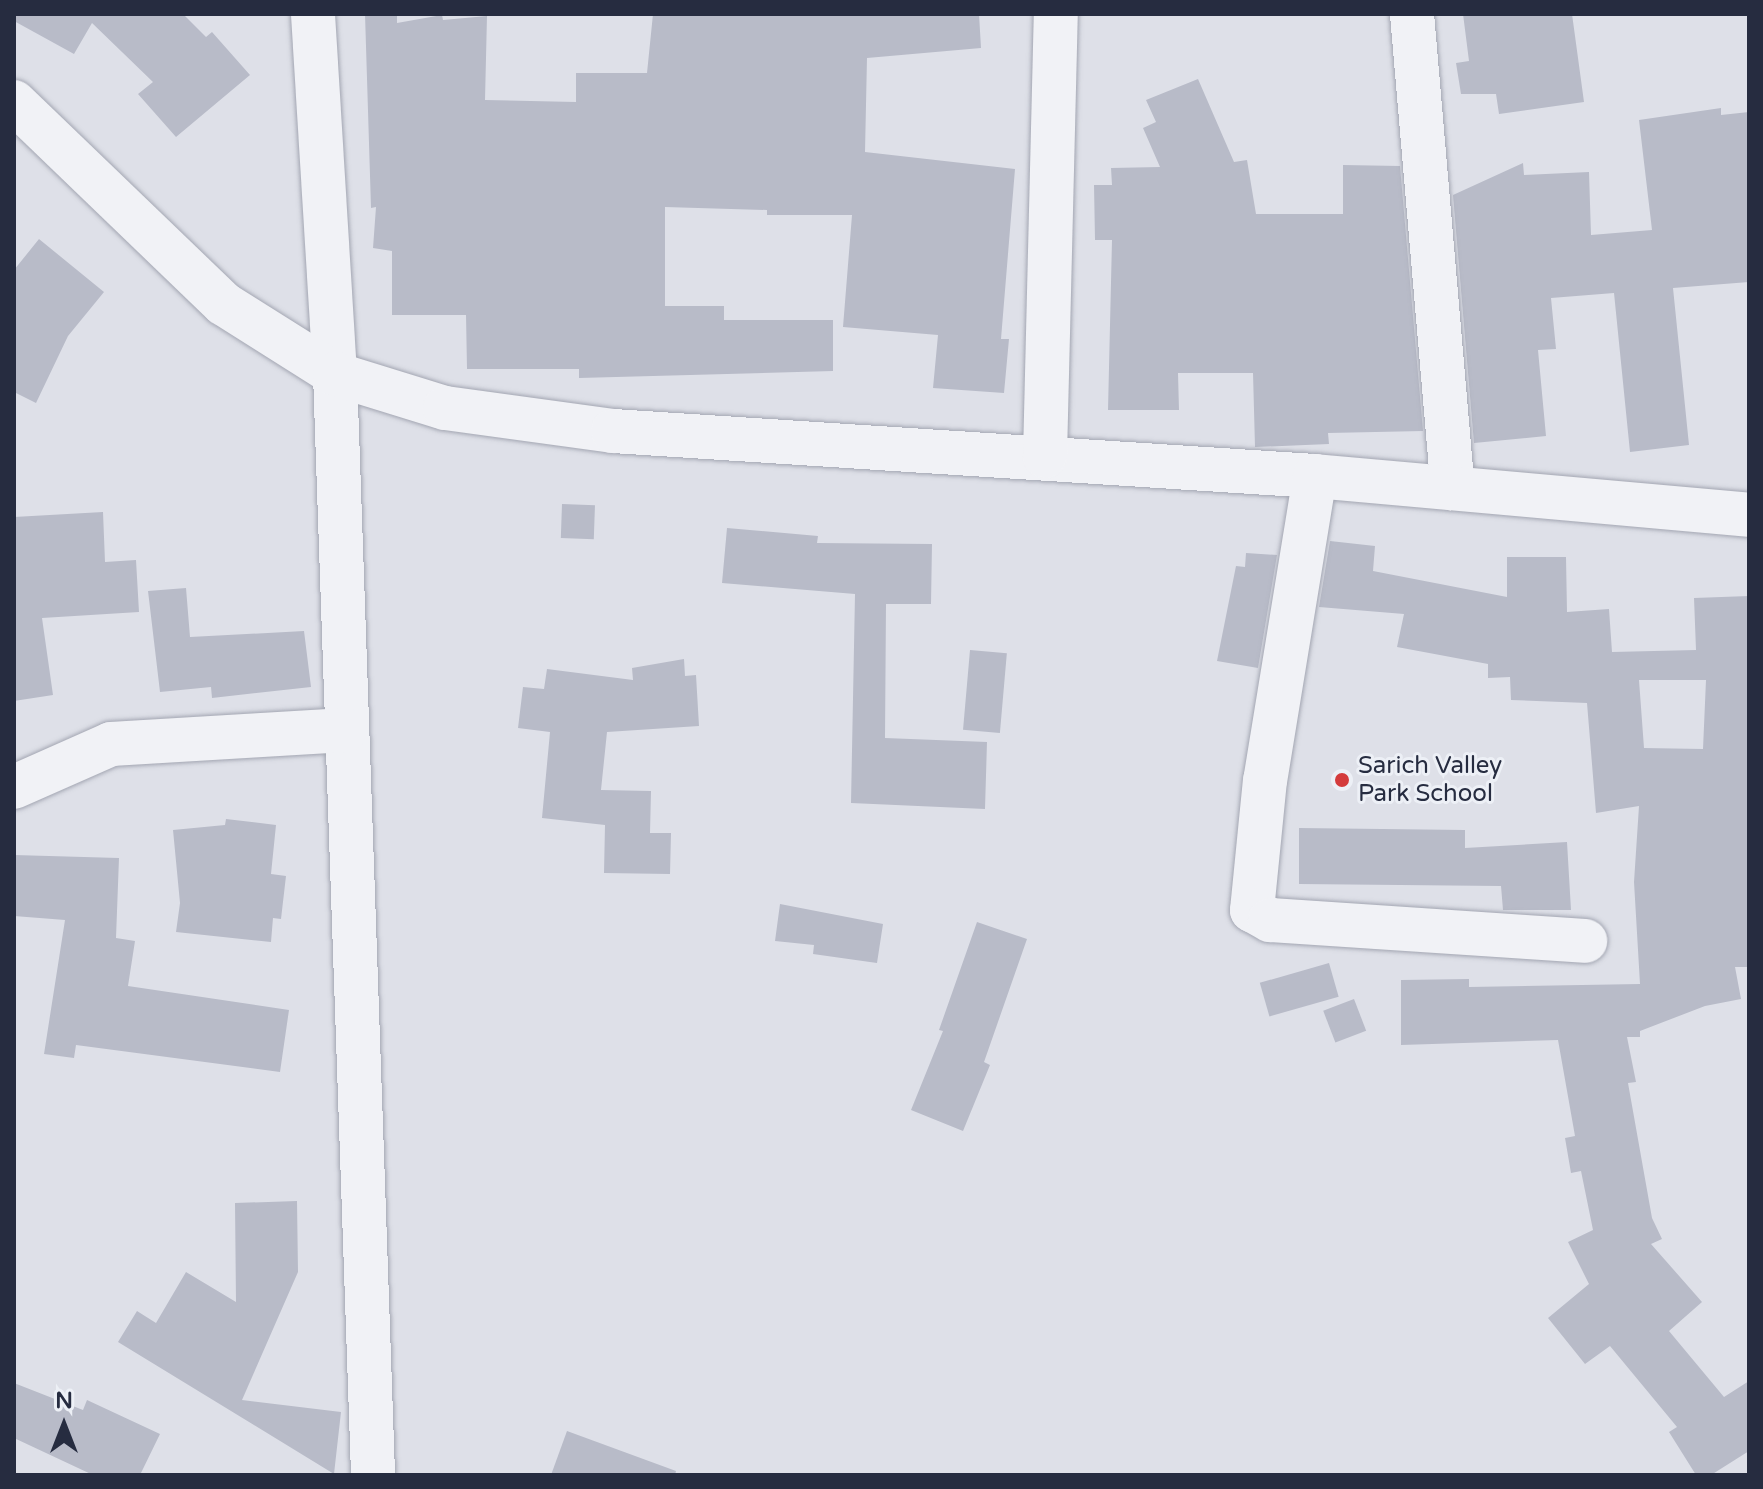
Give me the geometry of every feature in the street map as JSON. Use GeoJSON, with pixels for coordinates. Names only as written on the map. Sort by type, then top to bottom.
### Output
{"type":"FeatureCollection","features":[{"type":"Feature","properties":{"kind":"street"},"geometry":{"type":"LineString","coordinates":[[313,14],[335,374],[373,1475]]}},
{"type":"Feature","properties":{"kind":"street"},"geometry":{"type":"LineString","coordinates":[[1045,456],[1056,14]]}},
{"type":"Feature","properties":{"kind":"street"},"geometry":{"type":"LineString","coordinates":[[1412,14],[1453,488]]}},
{"type":"Feature","properties":{"kind":"street"},"geometry":{"type":"LineString","coordinates":[[14,102],[224,304],[335,374],[445,408],[613,431],[1045,456],[1315,476],[1749,515]]}},
{"type":"Feature","properties":{"kind":"street"},"geometry":{"type":"LineString","coordinates":[[1315,476],[1265,780],[1252,910],[1270,920],[1585,941]]}},
{"type":"Feature","properties":{"kind":"street"},"geometry":{"type":"LineString","coordinates":[[14,787],[111,744],[346,730]]}},
{"type":"Feature","properties":{"kind":"building"},"geometry":{"type":"Polygon","coordinates":[[[14,14],[183,14],[206,37],[212,32],[250,75],[176,137],[138,94],[153,82],[92,23],[74,54],[14,21],[14,14]]]}},
{"type":"Feature","properties":{"kind":"building"},"geometry":{"type":"Polygon","coordinates":[[[365,14],[397,14],[397,23],[442,15],[443,20],[487,16],[485,100],[576,102],[576,73],[647,73],[653,14],[979,14],[981,48],[867,58],[865,152],[1015,169],[1001,339],[1009,339],[1004,393],[933,388],[938,335],[843,327],[852,215],[767,215],[767,210],[665,207],[665,306],[724,306],[724,320],[833,320],[833,371],[579,378],[579,369],[467,369],[466,315],[392,315],[392,251],[373,248],[376,207],[371,208],[365,14]]]}},
{"type":"Feature","properties":{"kind":"building"},"geometry":{"type":"Polygon","coordinates":[[[1463,14],[1572,14],[1584,102],[1499,114],[1496,94],[1461,94],[1456,63],[1469,61],[1463,14]]]}},
{"type":"Feature","properties":{"kind":"building"},"geometry":{"type":"Polygon","coordinates":[[[1198,79],[1234,162],[1247,160],[1256,214],[1343,214],[1343,165],[1400,166],[1423,431],[1328,433],[1329,444],[1255,447],[1253,373],[1178,373],[1179,410],[1108,410],[1112,240],[1095,240],[1094,185],[1112,185],[1111,168],[1160,167],[1143,128],[1156,122],[1146,100],[1198,79]]]}},
{"type":"Feature","properties":{"kind":"building"},"geometry":{"type":"Polygon","coordinates":[[[1721,108],[1721,115],[1749,112],[1749,282],[1673,288],[1689,445],[1630,452],[1614,293],[1551,298],[1556,349],[1538,350],[1546,436],[1474,443],[1453,195],[1523,163],[1524,175],[1589,172],[1591,235],[1652,230],[1639,120],[1721,108]]]}},
{"type":"Feature","properties":{"kind":"building"},"geometry":{"type":"Polygon","coordinates":[[[39,239],[104,292],[68,336],[36,403],[14,392],[14,270],[39,239]]]}},
{"type":"Feature","properties":{"kind":"building"},"geometry":{"type":"Polygon","coordinates":[[[562,504],[595,505],[594,539],[561,538],[562,504]]]}},
{"type":"Feature","properties":{"kind":"building"},"geometry":{"type":"Polygon","coordinates":[[[103,512],[105,562],[136,560],[139,612],[42,618],[53,695],[14,701],[14,517],[103,512]]]}},
{"type":"Feature","properties":{"kind":"building"},"geometry":{"type":"Polygon","coordinates":[[[727,528],[818,536],[817,543],[932,544],[931,604],[886,604],[885,738],[987,742],[985,809],[851,803],[855,594],[722,583],[727,528]]]}},
{"type":"Feature","properties":{"kind":"building"},"geometry":{"type":"Polygon","coordinates":[[[1330,541],[1375,546],[1373,571],[1507,597],[1507,557],[1566,557],[1567,612],[1609,609],[1612,652],[1696,650],[1694,598],[1749,596],[1749,967],[1735,967],[1741,999],[1705,1006],[1640,1031],[1640,1037],[1627,1037],[1636,1082],[1628,1083],[1652,1218],[1662,1239],[1651,1244],[1702,1302],[1669,1331],[1724,1397],[1749,1381],[1749,1451],[1711,1475],[1696,1475],[1669,1432],[1677,1427],[1610,1346],[1585,1364],[1548,1318],[1589,1284],[1568,1242],[1593,1230],[1581,1171],[1571,1173],[1565,1138],[1575,1136],[1558,1040],[1401,1045],[1401,980],[1469,979],[1469,987],[1640,984],[1634,882],[1639,806],[1596,813],[1587,703],[1511,700],[1510,677],[1488,678],[1488,664],[1397,647],[1404,614],[1319,607],[1330,541]],[[1639,680],[1644,748],[1703,749],[1706,680],[1639,680]]]}},
{"type":"Feature","properties":{"kind":"building"},"geometry":{"type":"Polygon","coordinates":[[[1246,553],[1277,555],[1258,668],[1217,661],[1236,566],[1245,567],[1246,553]]]}},
{"type":"Feature","properties":{"kind":"building"},"geometry":{"type":"Polygon","coordinates":[[[186,588],[190,637],[304,631],[311,687],[212,698],[211,687],[160,692],[148,591],[186,588]]]}},
{"type":"Feature","properties":{"kind":"building"},"geometry":{"type":"Polygon","coordinates":[[[970,650],[1007,653],[1000,733],[963,730],[970,650]]]}},
{"type":"Feature","properties":{"kind":"building"},"geometry":{"type":"Polygon","coordinates":[[[684,659],[685,676],[696,675],[699,726],[607,732],[601,790],[651,791],[650,833],[671,833],[670,874],[604,873],[605,825],[542,818],[550,732],[518,728],[523,687],[544,689],[547,669],[633,680],[632,668],[684,659]]]}},
{"type":"Feature","properties":{"kind":"building"},"geometry":{"type":"Polygon","coordinates":[[[226,819],[276,825],[271,874],[286,876],[281,919],[273,918],[271,942],[176,932],[180,903],[173,830],[225,825],[226,819]]]}},
{"type":"Feature","properties":{"kind":"building"},"geometry":{"type":"Polygon","coordinates":[[[1299,828],[1465,830],[1465,848],[1567,842],[1571,910],[1503,910],[1501,886],[1299,884],[1299,828]]]}},
{"type":"Feature","properties":{"kind":"building"},"geometry":{"type":"Polygon","coordinates":[[[14,855],[119,858],[116,938],[135,941],[128,986],[289,1010],[280,1072],[76,1045],[74,1058],[44,1054],[65,920],[14,916],[14,855]]]}},
{"type":"Feature","properties":{"kind":"building"},"geometry":{"type":"Polygon","coordinates":[[[780,904],[883,924],[877,963],[813,954],[814,945],[775,941],[780,904]]]}},
{"type":"Feature","properties":{"kind":"building"},"geometry":{"type":"Polygon","coordinates":[[[977,922],[1027,939],[984,1062],[990,1065],[963,1131],[911,1110],[943,1031],[939,1030],[977,922]]]}},
{"type":"Feature","properties":{"kind":"building"},"geometry":{"type":"Polygon","coordinates":[[[1329,963],[1339,997],[1269,1016],[1260,983],[1329,963]]]}},
{"type":"Feature","properties":{"kind":"building"},"geometry":{"type":"Polygon","coordinates":[[[1354,999],[1366,1031],[1335,1043],[1323,1011],[1354,999]]]}},
{"type":"Feature","properties":{"kind":"building"},"geometry":{"type":"Polygon","coordinates":[[[297,1201],[298,1272],[242,1400],[341,1412],[334,1474],[118,1342],[137,1311],[156,1323],[186,1272],[236,1302],[235,1203],[297,1201]]]}},
{"type":"Feature","properties":{"kind":"building"},"geometry":{"type":"Polygon","coordinates":[[[14,1383],[83,1410],[87,1400],[160,1434],[140,1475],[93,1475],[14,1438],[14,1383]]]}},
{"type":"Feature","properties":{"kind":"building"},"geometry":{"type":"Polygon","coordinates":[[[567,1431],[676,1471],[675,1475],[551,1475],[567,1431]]]}},
{"type":"Feature","properties":{"kind":"place","name":"Sarich Valley Park School"},"geometry":{"type":"Point","coordinates":[1342,780]}}]}
